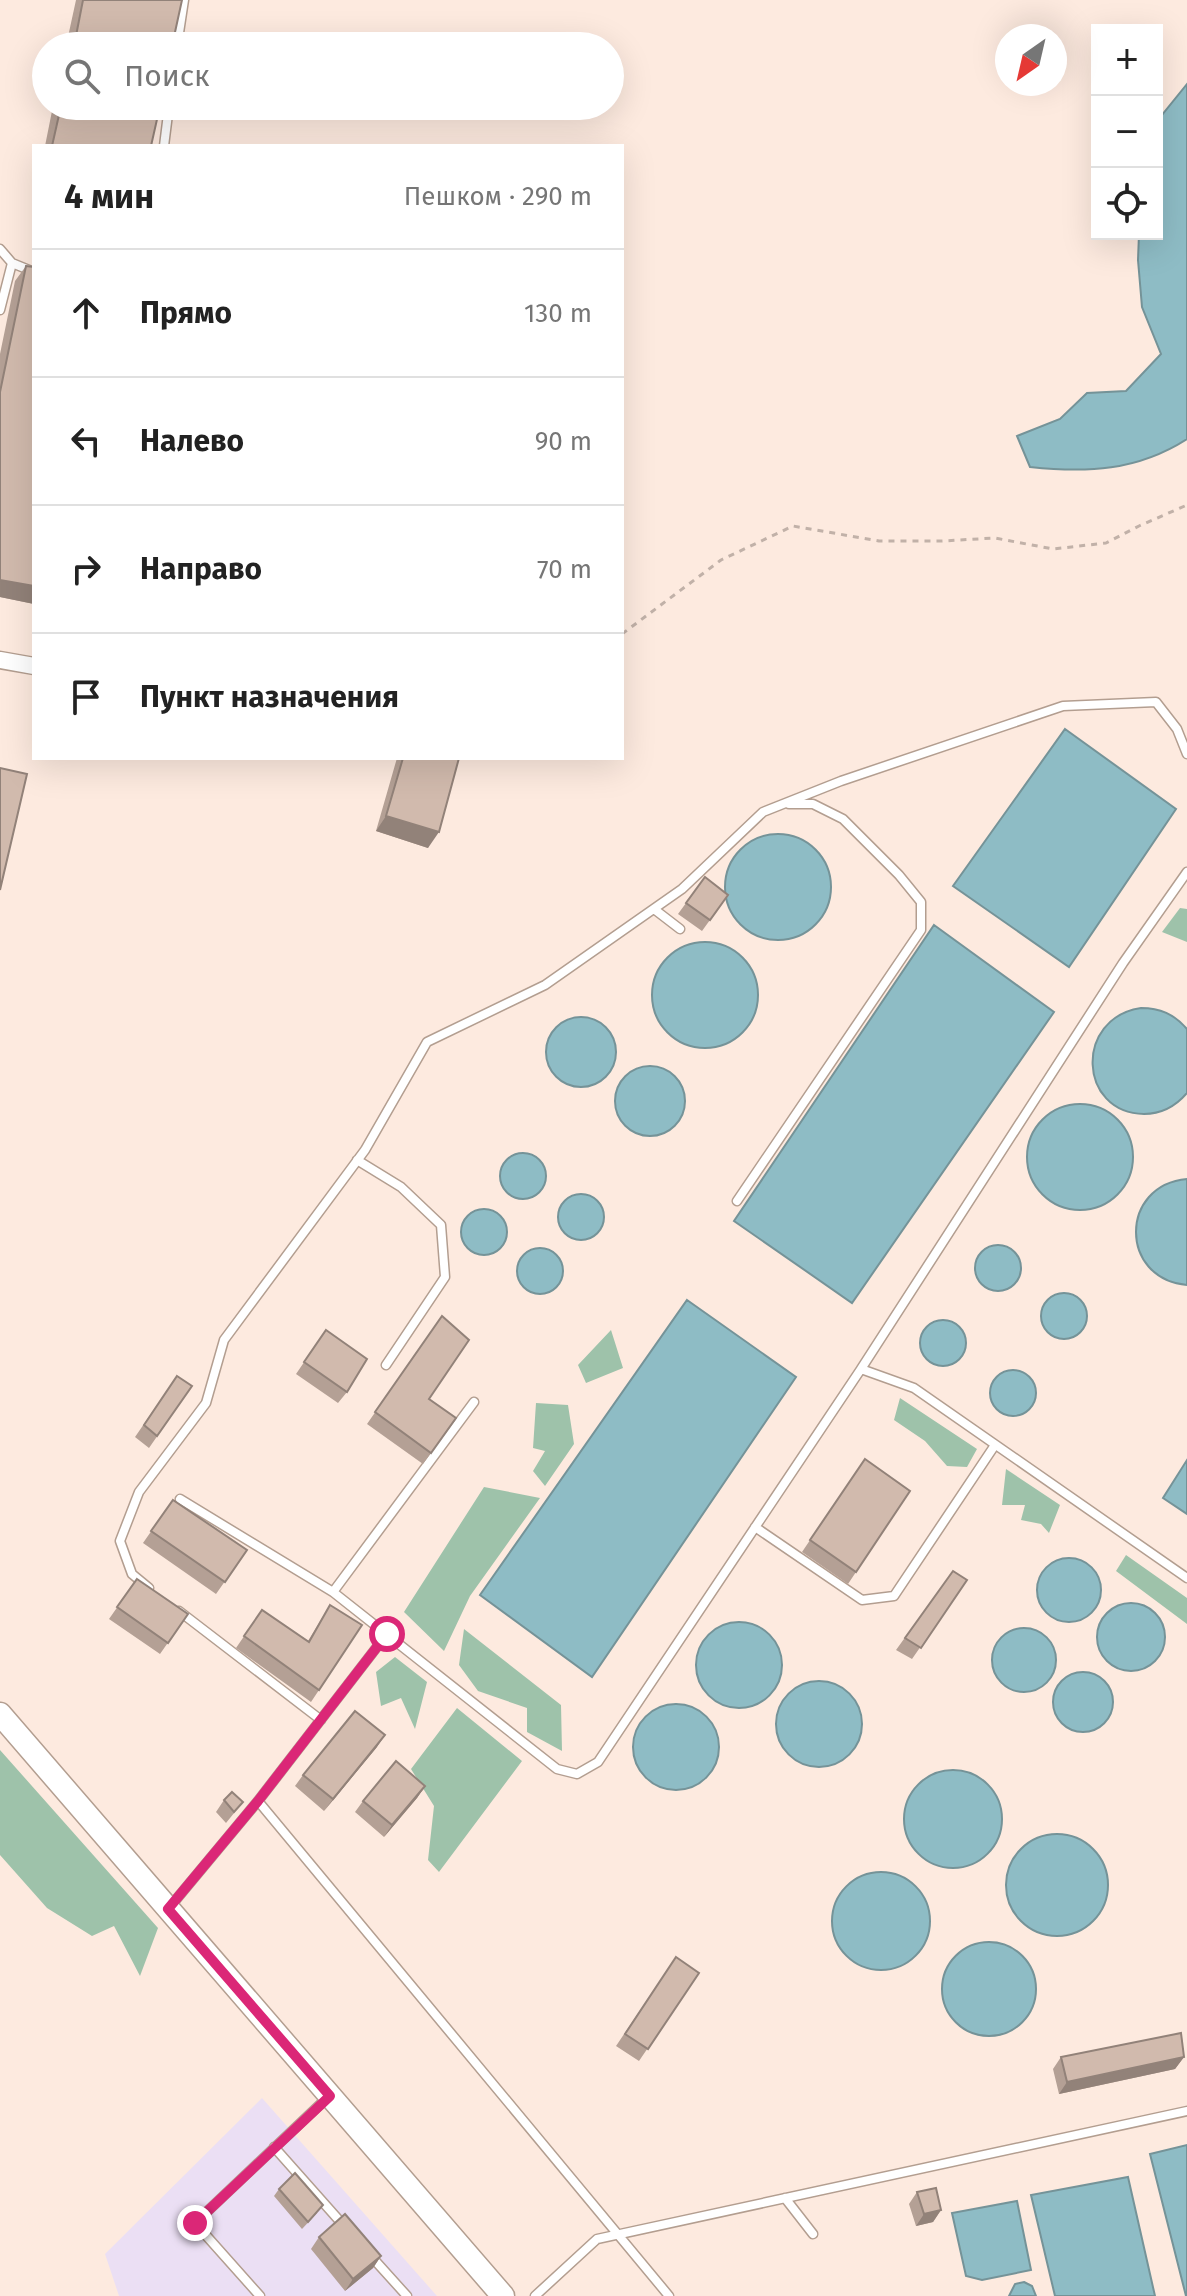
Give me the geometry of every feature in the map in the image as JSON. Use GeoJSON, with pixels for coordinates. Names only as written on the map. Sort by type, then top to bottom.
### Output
{"type":"FeatureCollection","features":[{"type":"Feature","properties":{"kind":"street"},"geometry":{"type":"LineString","coordinates":[[0,660],[32,666]]}},
{"type":"Feature","properties":{"kind":"street"},"geometry":{"type":"LineString","coordinates":[[0,1714],[503,2296]]}},
{"type":"Feature","properties":{"kind":"lane"},"geometry":{"type":"LineString","coordinates":[[179,32],[184,0]]}},
{"type":"Feature","properties":{"kind":"lane"},"geometry":{"type":"LineString","coordinates":[[164,144],[167,120]]}},
{"type":"Feature","properties":{"kind":"lane"},"geometry":{"type":"LineString","coordinates":[[0,249],[12,263],[32,271]]}},
{"type":"Feature","properties":{"kind":"lane"},"geometry":{"type":"LineString","coordinates":[[0,310],[12,263]]}},
{"type":"Feature","properties":{"kind":"lane"},"geometry":{"type":"LineString","coordinates":[[157,1594],[132,1574],[120,1541],[139,1492],[206,1403],[224,1340],[357,1160],[427,1042],[545,985],[682,889],[763,812],[841,781],[1063,706],[1156,702],[1177,729],[1187,754]]}},
{"type":"Feature","properties":{"kind":"lane"},"geometry":{"type":"LineString","coordinates":[[737,1201],[921,930],[921,902],[899,875],[843,819],[813,804],[782,804]]}},
{"type":"Feature","properties":{"kind":"lane"},"geometry":{"type":"LineString","coordinates":[[180,1499],[333,1592],[557,1769],[577,1774],[598,1762],[861,1369],[1114,976],[1187,872]]}},
{"type":"Feature","properties":{"kind":"lane"},"geometry":{"type":"LineString","coordinates":[[654,909],[680,929]]}},
{"type":"Feature","properties":{"kind":"lane"},"geometry":{"type":"LineString","coordinates":[[357,1160],[401,1187],[441,1225],[445,1277],[386,1365]]}},
{"type":"Feature","properties":{"kind":"lane"},"geometry":{"type":"LineString","coordinates":[[861,1369],[914,1388],[1187,1578]]}},
{"type":"Feature","properties":{"kind":"lane"},"geometry":{"type":"LineString","coordinates":[[333,1592],[474,1402]]}},
{"type":"Feature","properties":{"kind":"lane"},"geometry":{"type":"LineString","coordinates":[[755,1527],[862,1600],[894,1596],[995,1445]]}},
{"type":"Feature","properties":{"kind":"lane"},"geometry":{"type":"LineString","coordinates":[[170,1603],[321,1720]]}},
{"type":"Feature","properties":{"kind":"lane"},"geometry":{"type":"LineString","coordinates":[[168,1909],[258,1801],[387,1634]]}},
{"type":"Feature","properties":{"kind":"lane"},"geometry":{"type":"LineString","coordinates":[[258,1801],[669,2296]]}},
{"type":"Feature","properties":{"kind":"lane"},"geometry":{"type":"LineString","coordinates":[[260,2296],[195,2223],[330,2096]]}},
{"type":"Feature","properties":{"kind":"lane"},"geometry":{"type":"LineString","coordinates":[[535,2296],[597,2239],[1187,2111]]}},
{"type":"Feature","properties":{"kind":"lane"},"geometry":{"type":"LineString","coordinates":[[274,2147],[356,2239]]}},
{"type":"Feature","properties":{"kind":"lane"},"geometry":{"type":"LineString","coordinates":[[785,2198],[813,2234]]}},
{"type":"Feature","properties":{"kind":"lane"},"geometry":{"type":"LineString","coordinates":[[366,2250],[407,2296]]}},
{"type":"Feature","properties":{"kind":"path"},"geometry":{"type":"LineString","coordinates":[[624,633],[721,560],[793,526],[879,541],[995,538],[1053,549],[1106,543],[1187,505]]}},
{"type":"Feature","properties":{"kind":"shaded area"},"geometry":{"type":"Polygon","coordinates":[[[262,2098],[437,2296],[119,2296],[105,2254],[262,2098]]]}},
{"type":"Feature","properties":{"kind":"green space"},"geometry":{"type":"Polygon","coordinates":[[[1180,908],[1187,909],[1187,942],[1162,932],[1180,908]]]}},
{"type":"Feature","properties":{"kind":"green space"},"geometry":{"type":"Polygon","coordinates":[[[611,1330],[623,1368],[586,1383],[578,1365],[611,1330]]]}},
{"type":"Feature","properties":{"kind":"green space"},"geometry":{"type":"Polygon","coordinates":[[[900,1398],[977,1449],[967,1467],[947,1466],[925,1441],[894,1420],[900,1398]]]}},
{"type":"Feature","properties":{"kind":"green space"},"geometry":{"type":"Polygon","coordinates":[[[536,1403],[568,1405],[574,1444],[545,1486],[533,1471],[545,1451],[533,1448],[536,1403]]]}},
{"type":"Feature","properties":{"kind":"green space"},"geometry":{"type":"Polygon","coordinates":[[[1006,1469],[1060,1505],[1049,1533],[1041,1524],[1021,1520],[1025,1505],[1002,1505],[1006,1469]]]}},
{"type":"Feature","properties":{"kind":"green space"},"geometry":{"type":"Polygon","coordinates":[[[484,1487],[540,1498],[470,1596],[444,1651],[404,1612],[484,1487]]]}},
{"type":"Feature","properties":{"kind":"green space"},"geometry":{"type":"Polygon","coordinates":[[[1126,1555],[1187,1598],[1187,1624],[1116,1571],[1126,1555]]]}},
{"type":"Feature","properties":{"kind":"green space"},"geometry":{"type":"Polygon","coordinates":[[[464,1629],[561,1705],[562,1751],[527,1732],[527,1708],[478,1691],[459,1665],[464,1629]]]}},
{"type":"Feature","properties":{"kind":"green space"},"geometry":{"type":"Polygon","coordinates":[[[395,1657],[427,1682],[415,1729],[401,1698],[381,1706],[376,1672],[395,1657]]]}},
{"type":"Feature","properties":{"kind":"green space"},"geometry":{"type":"Polygon","coordinates":[[[457,1708],[522,1761],[439,1872],[428,1860],[434,1806],[411,1769],[457,1708]]]}},
{"type":"Feature","properties":{"kind":"green space"},"geometry":{"type":"Polygon","coordinates":[[[0,1750],[158,1928],[140,1976],[114,1926],[92,1936],[47,1908],[0,1855],[0,1750]]]}},
{"type":"Feature","properties":{"kind":"water"},"geometry":{"type":"Polygon","coordinates":[[[1187,84],[1187,439],[1168,450],[1130,464],[1072,470],[1030,467],[1017,436],[1060,419],[1087,393],[1126,391],[1161,354],[1142,307],[1138,260],[1139,240],[1163,240],[1163,114],[1187,84]]]}},
{"type":"Feature","properties":{"kind":"water"},"geometry":{"type":"Polygon","coordinates":[[[1065,729],[1176,809],[1069,967],[953,886],[1065,729]]]}},
{"type":"Feature","properties":{"kind":"water"},"geometry":{"type":"Polygon","coordinates":[[[778,834],[798,838],[815,850],[827,867],[831,887],[827,907],[815,924],[798,936],[778,940],[758,936],[741,924],[729,907],[725,887],[729,867],[741,850],[758,838],[778,834]]]}},
{"type":"Feature","properties":{"kind":"water"},"geometry":{"type":"Polygon","coordinates":[[[934,925],[1054,1012],[852,1303],[734,1221],[934,925]]]}},
{"type":"Feature","properties":{"kind":"water"},"geometry":{"type":"Polygon","coordinates":[[[705,942],[725,946],[742,958],[754,975],[758,995],[754,1015],[742,1032],[725,1044],[705,1048],[685,1044],[668,1032],[656,1015],[652,995],[656,975],[668,958],[685,946],[705,942]]]}},
{"type":"Feature","properties":{"kind":"water"},"geometry":{"type":"Polygon","coordinates":[[[1141,1008],[1166,1013],[1187,1029],[1187,1093],[1168,1108],[1151,1114],[1122,1110],[1106,1098],[1096,1083],[1093,1064],[1095,1046],[1104,1029],[1119,1015],[1141,1008]]]}},
{"type":"Feature","properties":{"kind":"water"},"geometry":{"type":"Polygon","coordinates":[[[588,1017],[610,1032],[616,1052],[614,1066],[606,1077],[595,1085],[574,1087],[556,1077],[548,1066],[546,1045],[556,1027],[567,1019],[588,1017]]]}},
{"type":"Feature","properties":{"kind":"water"},"geometry":{"type":"Polygon","coordinates":[[[657,1066],[679,1081],[685,1101],[683,1115],[675,1126],[664,1134],[643,1136],[625,1126],[617,1115],[615,1094],[625,1076],[636,1068],[657,1066]]]}},
{"type":"Feature","properties":{"kind":"water"},"geometry":{"type":"Polygon","coordinates":[[[1080,1104],[1100,1108],[1117,1120],[1129,1137],[1133,1157],[1129,1177],[1117,1194],[1100,1206],[1080,1210],[1060,1206],[1043,1194],[1031,1177],[1027,1157],[1031,1137],[1043,1120],[1060,1108],[1080,1104]]]}},
{"type":"Feature","properties":{"kind":"water"},"geometry":{"type":"Polygon","coordinates":[[[523,1153],[540,1159],[546,1176],[540,1193],[523,1199],[506,1193],[500,1176],[506,1159],[523,1153]]]}},
{"type":"Feature","properties":{"kind":"water"},"geometry":{"type":"Polygon","coordinates":[[[1187,1179],[1187,1285],[1165,1279],[1149,1267],[1139,1250],[1136,1232],[1139,1214],[1149,1197],[1165,1185],[1187,1179]]]}},
{"type":"Feature","properties":{"kind":"water"},"geometry":{"type":"Polygon","coordinates":[[[581,1194],[598,1200],[604,1217],[598,1234],[581,1240],[564,1234],[558,1217],[564,1200],[581,1194]]]}},
{"type":"Feature","properties":{"kind":"water"},"geometry":{"type":"Polygon","coordinates":[[[484,1209],[501,1215],[507,1232],[501,1249],[484,1255],[467,1249],[461,1232],[467,1215],[484,1209]]]}},
{"type":"Feature","properties":{"kind":"water"},"geometry":{"type":"Polygon","coordinates":[[[998,1245],[1015,1251],[1021,1268],[1015,1285],[998,1291],[981,1285],[975,1268],[981,1251],[998,1245]]]}},
{"type":"Feature","properties":{"kind":"water"},"geometry":{"type":"Polygon","coordinates":[[[540,1248],[557,1254],[563,1271],[557,1288],[540,1294],[523,1288],[517,1271],[523,1254],[540,1248]]]}},
{"type":"Feature","properties":{"kind":"water"},"geometry":{"type":"Polygon","coordinates":[[[1064,1293],[1081,1299],[1087,1316],[1081,1333],[1064,1339],[1047,1333],[1041,1316],[1047,1299],[1064,1293]]]}},
{"type":"Feature","properties":{"kind":"water"},"geometry":{"type":"Polygon","coordinates":[[[687,1300],[796,1377],[592,1677],[480,1595],[687,1300]]]}},
{"type":"Feature","properties":{"kind":"water"},"geometry":{"type":"Polygon","coordinates":[[[943,1320],[960,1326],[966,1343],[960,1360],[943,1366],[926,1360],[920,1343],[926,1326],[943,1320]]]}},
{"type":"Feature","properties":{"kind":"water"},"geometry":{"type":"Polygon","coordinates":[[[1013,1370],[1030,1376],[1036,1393],[1030,1410],[1013,1416],[996,1410],[990,1393],[996,1376],[1013,1370]]]}},
{"type":"Feature","properties":{"kind":"water"},"geometry":{"type":"Polygon","coordinates":[[[1187,1460],[1187,1514],[1163,1498],[1187,1460]]]}},
{"type":"Feature","properties":{"kind":"water"},"geometry":{"type":"Polygon","coordinates":[[[1063,1558],[1075,1558],[1092,1567],[1099,1578],[1099,1602],[1092,1613],[1075,1622],[1063,1622],[1051,1617],[1042,1608],[1037,1596],[1037,1584],[1042,1572],[1051,1563],[1063,1558]]]}},
{"type":"Feature","properties":{"kind":"water"},"geometry":{"type":"Polygon","coordinates":[[[1131,1603],[1155,1613],[1165,1637],[1155,1661],[1131,1671],[1107,1661],[1097,1637],[1107,1613],[1131,1603]]]}},
{"type":"Feature","properties":{"kind":"water"},"geometry":{"type":"Polygon","coordinates":[[[739,1622],[755,1626],[769,1635],[778,1649],[782,1665],[778,1681],[769,1695],[755,1704],[739,1708],[723,1704],[709,1695],[700,1681],[696,1665],[700,1649],[709,1635],[723,1626],[739,1622]]]}},
{"type":"Feature","properties":{"kind":"water"},"geometry":{"type":"Polygon","coordinates":[[[1024,1628],[1042,1634],[1050,1642],[1056,1660],[1050,1678],[1042,1686],[1024,1692],[1006,1686],[998,1678],[992,1660],[998,1642],[1006,1634],[1024,1628]]]}},
{"type":"Feature","properties":{"kind":"water"},"geometry":{"type":"Polygon","coordinates":[[[1083,1672],[1104,1681],[1113,1702],[1104,1723],[1083,1732],[1062,1723],[1053,1702],[1062,1681],[1083,1672]]]}},
{"type":"Feature","properties":{"kind":"water"},"geometry":{"type":"Polygon","coordinates":[[[819,1681],[835,1685],[849,1694],[858,1708],[862,1724],[858,1740],[849,1754],[835,1763],[819,1767],[803,1763],[789,1754],[780,1740],[776,1724],[780,1708],[789,1694],[803,1685],[819,1681]]]}},
{"type":"Feature","properties":{"kind":"water"},"geometry":{"type":"Polygon","coordinates":[[[676,1704],[692,1708],[706,1717],[715,1731],[719,1747],[715,1763],[706,1777],[692,1786],[676,1790],[660,1786],[646,1777],[637,1763],[633,1747],[637,1731],[646,1717],[660,1708],[676,1704]]]}},
{"type":"Feature","properties":{"kind":"water"},"geometry":{"type":"Polygon","coordinates":[[[953,1770],[972,1774],[987,1785],[998,1800],[1002,1819],[998,1838],[987,1853],[972,1864],[953,1868],[934,1864],[919,1853],[908,1838],[904,1819],[908,1800],[919,1785],[934,1774],[953,1770]]]}},
{"type":"Feature","properties":{"kind":"water"},"geometry":{"type":"Polygon","coordinates":[[[1057,1834],[1077,1838],[1093,1849],[1104,1865],[1108,1885],[1104,1905],[1093,1921],[1077,1932],[1057,1936],[1037,1932],[1021,1921],[1010,1905],[1006,1885],[1010,1865],[1021,1849],[1037,1838],[1057,1834]]]}},
{"type":"Feature","properties":{"kind":"water"},"geometry":{"type":"Polygon","coordinates":[[[881,1872],[900,1876],[916,1886],[926,1902],[930,1921],[926,1940],[916,1956],[900,1966],[881,1970],[862,1966],[846,1956],[836,1940],[832,1921],[836,1902],[846,1886],[862,1876],[881,1872]]]}},
{"type":"Feature","properties":{"kind":"water"},"geometry":{"type":"Polygon","coordinates":[[[989,1942],[1007,1945],[1022,1956],[1033,1971],[1036,1989],[1033,2007],[1022,2022],[1007,2033],[989,2036],[971,2033],[956,2022],[945,2007],[942,1989],[945,1971],[956,1956],[971,1945],[989,1942]]]}},
{"type":"Feature","properties":{"kind":"water"},"geometry":{"type":"Polygon","coordinates":[[[1187,2145],[1187,2296],[1186,2296],[1150,2154],[1187,2145]]]}},
{"type":"Feature","properties":{"kind":"water"},"geometry":{"type":"Polygon","coordinates":[[[1128,2177],[1155,2296],[1055,2296],[1031,2195],[1128,2177]]]}},
{"type":"Feature","properties":{"kind":"water"},"geometry":{"type":"Polygon","coordinates":[[[1017,2201],[1031,2270],[982,2280],[966,2276],[952,2213],[1017,2201]]]}},
{"type":"Feature","properties":{"kind":"water"},"geometry":{"type":"Polygon","coordinates":[[[1024,2282],[1032,2286],[1036,2296],[1009,2296],[1015,2284],[1024,2282]]]}},
{"type":"Feature","properties":{"kind":"building"},"geometry":{"type":"Polygon","coordinates":[[[83,0],[182,0],[175,32],[77,32],[83,0]]]}},
{"type":"Feature","properties":{"kind":"building"},"geometry":{"type":"Polygon","coordinates":[[[58,120],[157,120],[151,144],[52,144],[58,120]]]}},
{"type":"Feature","properties":{"kind":"building"},"geometry":{"type":"Polygon","coordinates":[[[26,266],[32,267],[32,586],[0,580],[0,392],[26,266]]]}},
{"type":"Feature","properties":{"kind":"building"},"geometry":{"type":"Polygon","coordinates":[[[402,760],[458,760],[439,832],[386,816],[402,760]]]}},
{"type":"Feature","properties":{"kind":"building"},"geometry":{"type":"Polygon","coordinates":[[[0,768],[27,774],[0,890],[0,768]]]}},
{"type":"Feature","properties":{"kind":"building"},"geometry":{"type":"Polygon","coordinates":[[[705,877],[728,895],[710,920],[686,903],[705,877]]]}},
{"type":"Feature","properties":{"kind":"building"},"geometry":{"type":"Polygon","coordinates":[[[442,1316],[469,1340],[429,1399],[456,1418],[431,1453],[375,1412],[442,1316]]]}},
{"type":"Feature","properties":{"kind":"building"},"geometry":{"type":"Polygon","coordinates":[[[326,1330],[367,1359],[347,1392],[304,1362],[326,1330]]]}},
{"type":"Feature","properties":{"kind":"building"},"geometry":{"type":"Polygon","coordinates":[[[177,1376],[192,1386],[157,1436],[144,1425],[177,1376]]]}},
{"type":"Feature","properties":{"kind":"building"},"geometry":{"type":"Polygon","coordinates":[[[865,1459],[910,1491],[856,1572],[810,1540],[865,1459]]]}},
{"type":"Feature","properties":{"kind":"building"},"geometry":{"type":"Polygon","coordinates":[[[173,1500],[247,1550],[225,1582],[151,1531],[173,1500]]]}},
{"type":"Feature","properties":{"kind":"building"},"geometry":{"type":"Polygon","coordinates":[[[953,1571],[967,1580],[921,1648],[905,1638],[953,1571]]]}},
{"type":"Feature","properties":{"kind":"building"},"geometry":{"type":"Polygon","coordinates":[[[137,1579],[188,1614],[168,1643],[117,1607],[137,1579]]]}},
{"type":"Feature","properties":{"kind":"building"},"geometry":{"type":"Polygon","coordinates":[[[330,1605],[362,1625],[319,1690],[244,1636],[262,1610],[309,1642],[330,1605]]]}},
{"type":"Feature","properties":{"kind":"building"},"geometry":{"type":"Polygon","coordinates":[[[355,1711],[385,1735],[333,1799],[303,1775],[355,1711]]]}},
{"type":"Feature","properties":{"kind":"building"},"geometry":{"type":"Polygon","coordinates":[[[396,1761],[425,1786],[392,1825],[363,1801],[396,1761]]]}},
{"type":"Feature","properties":{"kind":"building"},"geometry":{"type":"Polygon","coordinates":[[[232,1792],[243,1802],[234,1812],[224,1800],[232,1792]]]}},
{"type":"Feature","properties":{"kind":"building"},"geometry":{"type":"Polygon","coordinates":[[[676,1957],[699,1973],[648,2049],[625,2034],[676,1957]]]}},
{"type":"Feature","properties":{"kind":"building"},"geometry":{"type":"Polygon","coordinates":[[[1181,2033],[1184,2057],[1067,2082],[1061,2057],[1181,2033]]]}},
{"type":"Feature","properties":{"kind":"building"},"geometry":{"type":"Polygon","coordinates":[[[295,2173],[323,2205],[308,2222],[279,2189],[295,2173]]]}},
{"type":"Feature","properties":{"kind":"building"},"geometry":{"type":"Polygon","coordinates":[[[936,2188],[941,2210],[924,2214],[917,2192],[936,2188]]]}},
{"type":"Feature","properties":{"kind":"building"},"geometry":{"type":"Polygon","coordinates":[[[345,2214],[381,2256],[353,2279],[319,2237],[345,2214]]]}},
{"type":"Feature","properties":{"kind":"route"},"geometry":{"type":"LineString","coordinates":[[195,2223],[330,2096],[168,1909],[258,1801],[387,1634]]}}]}
